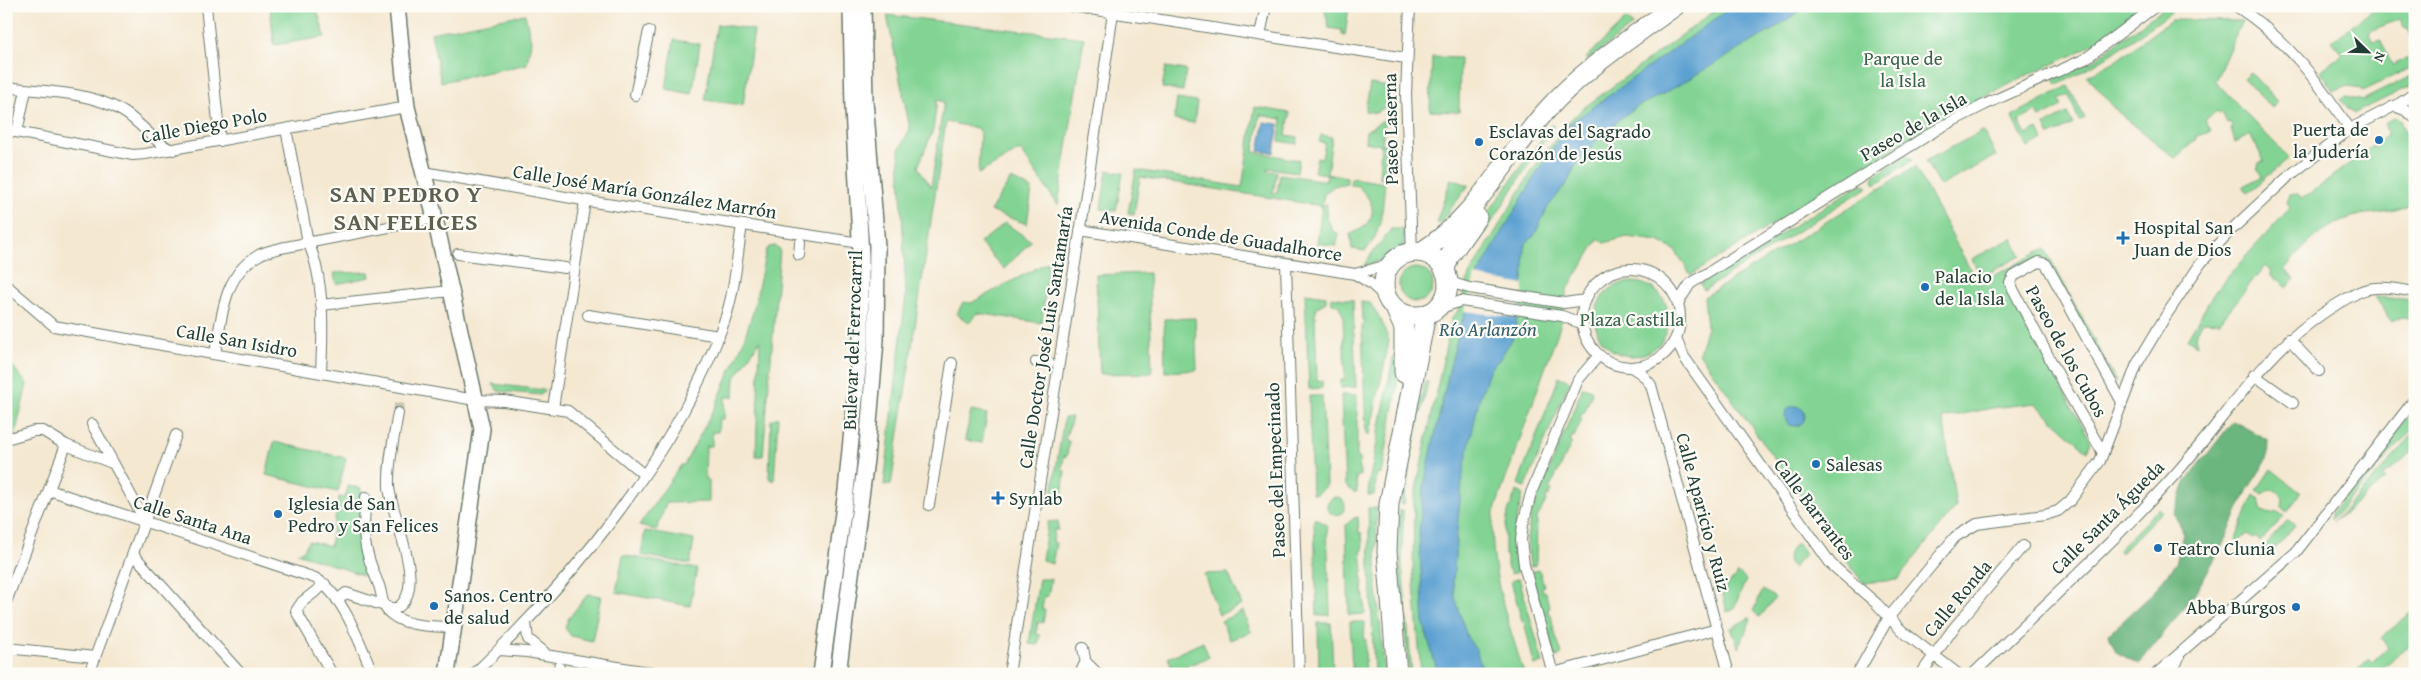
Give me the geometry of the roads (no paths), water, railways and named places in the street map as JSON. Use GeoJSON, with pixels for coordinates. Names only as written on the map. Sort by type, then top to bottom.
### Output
{"type":"FeatureCollection","features":[{"type":"Feature","properties":{"kind":"highway"},"geometry":{"type":"LineString","coordinates":[[1405,414],[1404,328],[1384,288],[1385,276],[1391,264],[1400,256],[1416,252],[1440,240],[1454,227],[1542,115],[1568,89],[1636,34],[1675,6]]}},
{"type":"Feature","properties":{"kind":"highway"},"geometry":{"type":"LineString","coordinates":[[1397,674],[1387,551],[1389,504],[1405,414],[1430,312],[1446,295],[1446,273],[1449,257],[1497,185],[1511,154]]}},
{"type":"Feature","properties":{"kind":"highway"},"geometry":{"type":"LineString","coordinates":[[1416,252],[1431,255],[1446,273]]}},
{"type":"Feature","properties":{"kind":"highway"},"geometry":{"type":"LineString","coordinates":[[1392,304],[1410,315],[1430,312]]}},
{"type":"Feature","properties":{"kind":"main road"},"geometry":{"type":"LineString","coordinates":[[397,6],[407,107],[435,218],[450,291],[482,425],[481,449],[446,673]]}},
{"type":"Feature","properties":{"kind":"main road","name":"Bulevar del Ferrocarril"},"geometry":{"type":"LineString","coordinates":[[821,674],[856,402],[861,337],[860,243],[853,109],[852,6]]}},
{"type":"Feature","properties":{"kind":"main road","name":"Bulevar del Ferrocarril"},"geometry":{"type":"LineString","coordinates":[[838,674],[866,459],[876,340],[877,246],[863,71],[863,6]]}},
{"type":"Feature","properties":{"kind":"street"},"geometry":{"type":"LineString","coordinates":[[206,6],[220,141]]}},
{"type":"Feature","properties":{"kind":"street"},"geometry":{"type":"LineString","coordinates":[[1071,6],[1113,9],[1406,58]]}},
{"type":"Feature","properties":{"kind":"street"},"geometry":{"type":"LineString","coordinates":[[1260,35],[1266,6]]}},
{"type":"Feature","properties":{"kind":"street","name":"Paseo Laserna"},"geometry":{"type":"LineString","coordinates":[[1410,6],[1406,58],[1416,252]]}},
{"type":"Feature","properties":{"kind":"street","name":"Paseo de la Isla"},"geometry":{"type":"LineString","coordinates":[[1678,303],[1690,284],[1941,127],[1986,104],[2085,59],[2156,6]]}},
{"type":"Feature","properties":{"kind":"street"},"geometry":{"type":"LineString","coordinates":[[2236,6],[2259,22],[2287,46],[2311,73],[2350,129]]}},
{"type":"Feature","properties":{"kind":"street","name":"Calle Doctor José Luis Santamaría"},"geometry":{"type":"LineString","coordinates":[[1009,674],[1080,230],[1113,9]]}},
{"type":"Feature","properties":{"kind":"street"},"geometry":{"type":"LineString","coordinates":[[635,95],[649,31]]}},
{"type":"Feature","properties":{"kind":"street"},"geometry":{"type":"LineString","coordinates":[[6,87],[85,97],[104,102],[132,116],[160,144],[172,150]]}},
{"type":"Feature","properties":{"kind":"street"},"geometry":{"type":"LineString","coordinates":[[12,131],[26,90]]}},
{"type":"Feature","properties":{"kind":"street","name":"Paseo de los Cubos"},"geometry":{"type":"LineString","coordinates":[[1889,617],[1955,537],[1964,530],[1977,524],[2045,515],[2058,511],[2070,501],[2093,473],[2104,453],[2140,358],[2164,317],[2201,263],[2230,231],[2289,176],[2350,129],[2396,106],[2415,93]]}},
{"type":"Feature","properties":{"kind":"street"},"geometry":{"type":"LineString","coordinates":[[2396,106],[2415,118]]}},
{"type":"Feature","properties":{"kind":"street","name":"Calle Diego Polo"},"geometry":{"type":"LineString","coordinates":[[12,131],[133,155],[172,150],[407,107]]}},
{"type":"Feature","properties":{"kind":"street"},"geometry":{"type":"LineString","coordinates":[[286,129],[308,242],[313,252],[321,305],[321,372]]}},
{"type":"Feature","properties":{"kind":"street","name":"Calle José María González Marrón"},"geometry":{"type":"LineString","coordinates":[[424,172],[586,201],[860,243]]}},
{"type":"Feature","properties":{"kind":"street"},"geometry":{"type":"LineString","coordinates":[[553,408],[586,201]]}},
{"type":"Feature","properties":{"kind":"street"},"geometry":{"type":"LineString","coordinates":[[214,353],[227,294],[233,280],[245,265],[259,255],[308,242],[435,218]]}},
{"type":"Feature","properties":{"kind":"street"},"geometry":{"type":"LineString","coordinates":[[474,674],[526,623],[587,552],[643,474],[689,402],[704,374],[725,320],[742,225]]}},
{"type":"Feature","properties":{"kind":"street","name":"Avenida Conde de Guadalhorce"},"geometry":{"type":"LineString","coordinates":[[1080,230],[1356,274]]}},
{"type":"Feature","properties":{"kind":"street"},"geometry":{"type":"LineString","coordinates":[[799,255],[800,243]]}},
{"type":"Feature","properties":{"kind":"street"},"geometry":{"type":"LineString","coordinates":[[458,254],[565,268]]}},
{"type":"Feature","properties":{"kind":"street","name":"Paseo de los Cubos"},"geometry":{"type":"LineString","coordinates":[[2104,453],[2062,382],[2014,291],[2010,283],[2014,276],[2039,262],[2046,264],[2122,402]]}},
{"type":"Feature","properties":{"kind":"street","name":"Paseo del Empecinado"},"geometry":{"type":"LineString","coordinates":[[1286,264],[1299,674]]}},
{"type":"Feature","properties":{"kind":"street"},"geometry":{"type":"LineString","coordinates":[[1356,274],[1391,264]]}},
{"type":"Feature","properties":{"kind":"street"},"geometry":{"type":"LineString","coordinates":[[1627,269],[1646,271],[1668,285],[1678,303],[1680,321],[1676,338],[1661,357],[1650,363],[1631,367],[1614,364],[1599,355],[1589,343],[1583,324],[1586,300],[1592,288],[1602,278],[1614,272],[1627,269]]}},
{"type":"Feature","properties":{"kind":"street"},"geometry":{"type":"LineString","coordinates":[[1446,273],[1456,284],[1465,286],[1564,303],[1586,300]]}},
{"type":"Feature","properties":{"kind":"street"},"geometry":{"type":"LineString","coordinates":[[1356,274],[1370,283],[1392,304]]}},
{"type":"Feature","properties":{"kind":"street","name":"Paseo de la Isla"},"geometry":{"type":"LineString","coordinates":[[1668,285],[1690,284]]}},
{"type":"Feature","properties":{"kind":"street","name":"Calle San Isidro"},"geometry":{"type":"LineString","coordinates":[[6,285],[54,326],[475,400],[568,411],[643,474]]}},
{"type":"Feature","properties":{"kind":"street","name":"Calle Santa Águeda"},"geometry":{"type":"LineString","coordinates":[[1973,674],[2132,521],[2171,479],[2254,375],[2289,339],[2331,310],[2369,288],[2415,292]]}},
{"type":"Feature","properties":{"kind":"street"},"geometry":{"type":"LineString","coordinates":[[321,305],[450,291]]}},
{"type":"Feature","properties":{"kind":"street"},"geometry":{"type":"LineString","coordinates":[[1430,312],[1461,300],[1562,316],[1583,324]]}},
{"type":"Feature","properties":{"kind":"street"},"geometry":{"type":"LineString","coordinates":[[588,315],[719,336]]}},
{"type":"Feature","properties":{"kind":"street","name":"Calle Barrantes"},"geometry":{"type":"LineString","coordinates":[[1676,338],[1684,357],[1831,564],[1889,617],[1900,630],[1958,674]]}},
{"type":"Feature","properties":{"kind":"street"},"geometry":{"type":"LineString","coordinates":[[2289,339],[2319,371]]}},
{"type":"Feature","properties":{"kind":"street"},"geometry":{"type":"LineString","coordinates":[[1599,355],[1578,380],[1531,493],[1523,524],[1521,540],[1524,564],[1553,673],[1717,629]]}},
{"type":"Feature","properties":{"kind":"street","name":"Calle Doctor José Luis Santamaría"},"geometry":{"type":"LineString","coordinates":[[1036,362],[1049,363]]}},
{"type":"Feature","properties":{"kind":"street"},"geometry":{"type":"LineString","coordinates":[[929,505],[952,363]]}},
{"type":"Feature","properties":{"kind":"street","name":"Calle Aparicio y Ruiz"},"geometry":{"type":"LineString","coordinates":[[1631,367],[1642,374],[1652,385],[1729,674]]}},
{"type":"Feature","properties":{"kind":"street"},"geometry":{"type":"LineString","coordinates":[[2254,375],[2293,403]]}},
{"type":"Feature","properties":{"kind":"street"},"geometry":{"type":"LineString","coordinates":[[400,398],[402,386]]}},
{"type":"Feature","properties":{"kind":"street"},"geometry":{"type":"LineString","coordinates":[[2156,674],[2296,552],[2415,398]]}},
{"type":"Feature","properties":{"kind":"street"},"geometry":{"type":"LineString","coordinates":[[336,600],[346,593],[397,608],[402,605],[408,590],[409,574],[406,552],[391,500],[389,485],[398,413]]}},
{"type":"Feature","properties":{"kind":"street"},"geometry":{"type":"LineString","coordinates":[[92,424],[144,521]]}},
{"type":"Feature","properties":{"kind":"street"},"geometry":{"type":"LineString","coordinates":[[6,439],[34,431],[43,431],[66,445],[112,463]]}},
{"type":"Feature","properties":{"kind":"street"},"geometry":{"type":"LineString","coordinates":[[89,674],[134,555],[144,521],[176,435]]}},
{"type":"Feature","properties":{"kind":"street"},"geometry":{"type":"LineString","coordinates":[[6,602],[66,445]]}},
{"type":"Feature","properties":{"kind":"street","name":"Calle Santa Ana"},"geometry":{"type":"LineString","coordinates":[[49,490],[284,567],[325,584]]}},
{"type":"Feature","properties":{"kind":"street"},"geometry":{"type":"LineString","coordinates":[[366,497],[363,527],[364,542],[383,605],[391,615],[420,626],[446,627]]}},
{"type":"Feature","properties":{"kind":"street","name":"Calle Ronda"},"geometry":{"type":"LineString","coordinates":[[1921,674],[1933,655],[2022,546]]}},
{"type":"Feature","properties":{"kind":"street"},"geometry":{"type":"LineString","coordinates":[[134,555],[241,674]]}},
{"type":"Feature","properties":{"kind":"street"},"geometry":{"type":"LineString","coordinates":[[332,674],[296,611],[302,602],[325,584],[354,628],[373,674]]}},
{"type":"Feature","properties":{"kind":"street"},"geometry":{"type":"LineString","coordinates":[[1857,674],[1889,617]]}},
{"type":"Feature","properties":{"kind":"street"},"geometry":{"type":"LineString","coordinates":[[526,623],[526,634],[532,644],[552,656]]}},
{"type":"Feature","properties":{"kind":"street"},"geometry":{"type":"LineString","coordinates":[[6,648],[95,657]]}},
{"type":"Feature","properties":{"kind":"street"},"geometry":{"type":"LineString","coordinates":[[1080,674],[1086,664],[1083,648]]}},
{"type":"Feature","properties":{"kind":"street"},"geometry":{"type":"LineString","coordinates":[[499,650],[520,651],[660,674]]}},
{"type":"Feature","properties":{"kind":"street"},"geometry":{"type":"LineString","coordinates":[[2172,674],[2180,654]]}},
{"type":"Feature","properties":{"kind":"street"},"geometry":{"type":"LineString","coordinates":[[1086,664],[1098,674]]}},
{"type":"Feature","properties":{"kind":"water","name":"Río Arlanzón"},"geometry":{"type":"Polygon","coordinates":[[[1733,6],[1807,6],[1772,30],[1665,93],[1636,107],[1616,122],[1601,139],[1599,137],[1574,168],[1568,182],[1548,207],[1534,236],[1525,244],[1524,273],[1514,336],[1499,360],[1490,369],[1479,400],[1463,474],[1458,519],[1453,581],[1455,597],[1467,637],[1476,650],[1484,674],[1438,674],[1424,625],[1419,533],[1424,485],[1449,371],[1460,326],[1478,274],[1539,169],[1568,125],[1733,6]]]}},
{"type":"Feature","properties":{"kind":"water"},"geometry":{"type":"Polygon","coordinates":[[[1264,122],[1279,124],[1274,153],[1259,151],[1264,122]]]}},
{"type":"Feature","properties":{"kind":"water"},"geometry":{"type":"Polygon","coordinates":[[[1795,406],[1802,409],[1805,416],[1802,423],[1795,426],[1788,423],[1785,416],[1788,409],[1795,406]]]}},
{"type":"Feature","properties":{"kind":"tunnel"},"geometry":{"type":"LineString","coordinates":[[398,413],[400,398]]}},
{"type":"Feature","properties":{"kind":"place","name":"Puerta de la Judería"},"geometry":{"type":"Point","coordinates":[2379,140]}},
{"type":"Feature","properties":{"kind":"place","name":"Esclavas del Sagrado Corazón de Jesús"},"geometry":{"type":"Point","coordinates":[1479,142]}},
{"type":"Feature","properties":{"kind":"place","name":"Hospital San Juan de Dios"},"geometry":{"type":"Point","coordinates":[2123,238]}},
{"type":"Feature","properties":{"kind":"place","name":"Palacio de la Isla"},"geometry":{"type":"Point","coordinates":[1925,287]}},
{"type":"Feature","properties":{"kind":"place","name":"Salesas"},"geometry":{"type":"Point","coordinates":[1816,464]}},
{"type":"Feature","properties":{"kind":"place","name":"Synlab"},"geometry":{"type":"Point","coordinates":[998,498]}},
{"type":"Feature","properties":{"kind":"place","name":"Iglesia de San Pedro y San Felices"},"geometry":{"type":"Point","coordinates":[278,514]}},
{"type":"Feature","properties":{"kind":"place","name":"Teatro Clunia"},"geometry":{"type":"Point","coordinates":[2158,548]}},
{"type":"Feature","properties":{"kind":"place","name":"Sanos. Centro de salud"},"geometry":{"type":"Point","coordinates":[434,606]}},
{"type":"Feature","properties":{"kind":"place","name":"Abba Burgos"},"geometry":{"type":"Point","coordinates":[2296,607]}},
{"type":"Feature","properties":{"kind":"district","name":"SAN PEDRO Y SAN FELICES"},"geometry":{"type":"Point","coordinates":[406,207]}},
{"type":"Feature","properties":{"kind":"park label","name":"Parque de la Isla"},"geometry":{"type":"Point","coordinates":[1903,69]}},
{"type":"Feature","properties":{"kind":"park label","name":"Plaza Castilla"},"geometry":{"type":"Point","coordinates":[1632,319]}}]}
